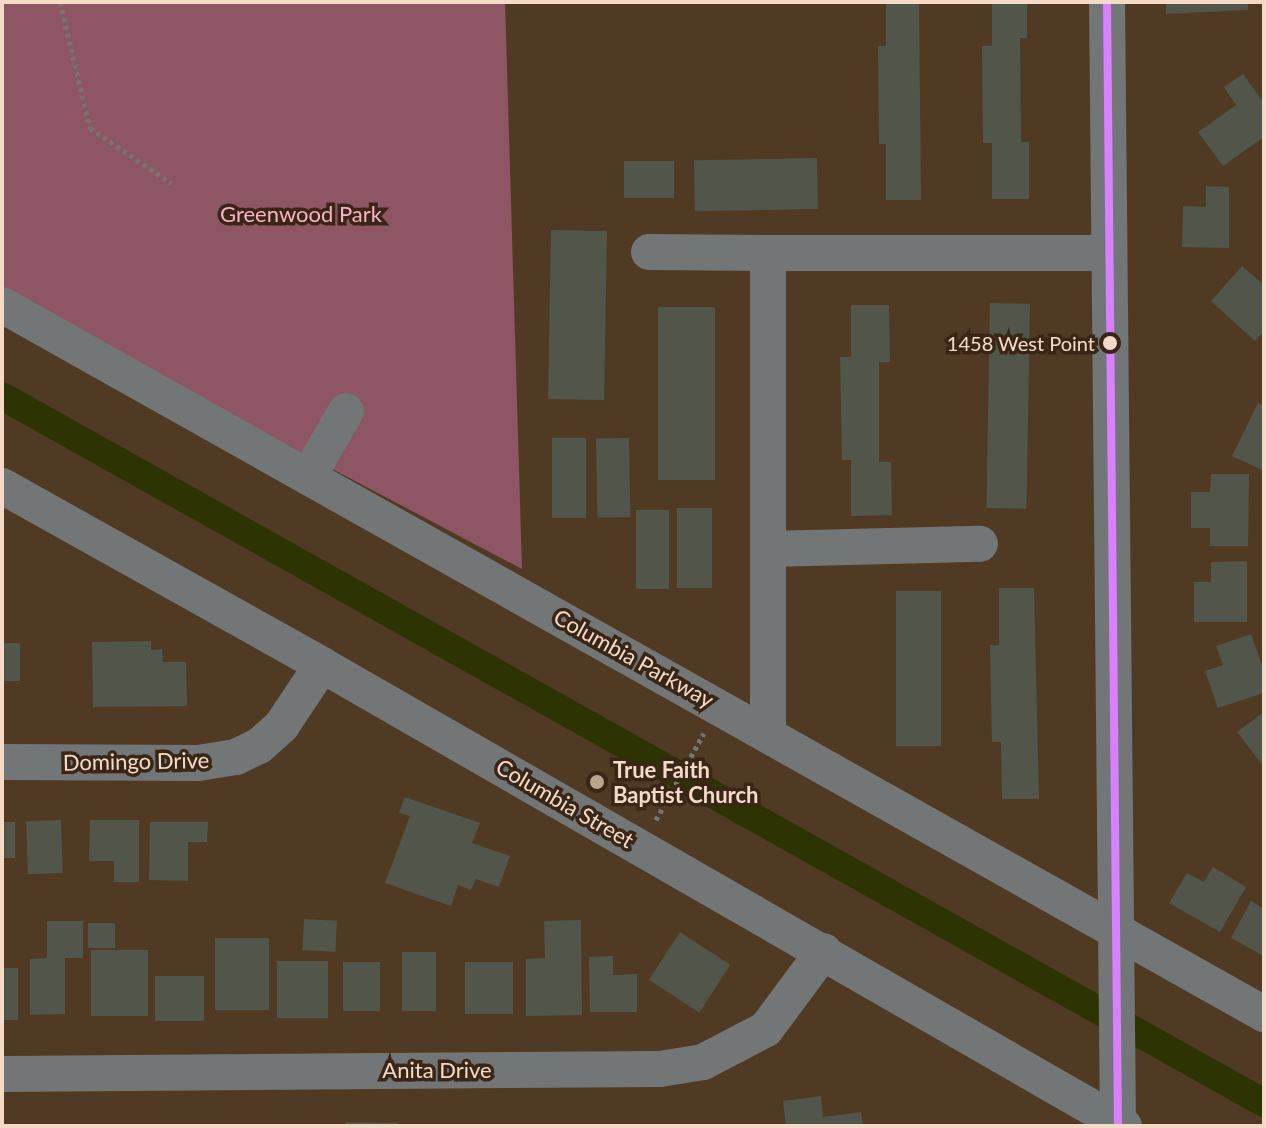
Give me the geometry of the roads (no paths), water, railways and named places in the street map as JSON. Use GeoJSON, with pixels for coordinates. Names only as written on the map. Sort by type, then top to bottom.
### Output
{"type":"FeatureCollection","features":[{"type":"Feature","properties":{"kind":"street"},"geometry":{"type":"LineString","coordinates":[[1107,2],[1113,947],[1115,1084],[1120,1125]]}},
{"type":"Feature","properties":{"kind":"street"},"geometry":{"type":"LineString","coordinates":[[649,252],[1109,253]]}},
{"type":"Feature","properties":{"kind":"street"},"geometry":{"type":"LineString","coordinates":[[768,253],[768,733]]}},
{"type":"Feature","properties":{"kind":"street","name":"Columbia Parkway"},"geometry":{"type":"LineString","coordinates":[[2,305],[768,733],[1113,947],[1264,1014]]}},
{"type":"Feature","properties":{"kind":"street"},"geometry":{"type":"LineString","coordinates":[[308,477],[346,411]]}},
{"type":"Feature","properties":{"kind":"street","name":"Columbia Street"},"geometry":{"type":"LineString","coordinates":[[2,486],[824,951],[1120,1125]]}},
{"type":"Feature","properties":{"kind":"street"},"geometry":{"type":"LineString","coordinates":[[768,549],[980,544]]}},
{"type":"Feature","properties":{"kind":"street","name":"Domingo Drive"},"geometry":{"type":"LineString","coordinates":[[2,762],[198,763],[236,757],[259,746],[282,725],[322,665]]}},
{"type":"Feature","properties":{"kind":"street","name":"Anita Drive"},"geometry":{"type":"LineString","coordinates":[[2,1074],[660,1069],[703,1062],[766,1029],[824,951]]}},
{"type":"Feature","properties":{"kind":"waterway"},"geometry":{"type":"LineString","coordinates":[[2,396],[1264,1103]]}},
{"type":"Feature","properties":{"kind":"place","name":"1458 West Point"},"geometry":{"type":"Point","coordinates":[1110,343]}},
{"type":"Feature","properties":{"kind":"place","name":"True Faith Baptist Church"},"geometry":{"type":"Point","coordinates":[597,782]}},
{"type":"Feature","properties":{"kind":"park label","name":"Greenwood Park"},"geometry":{"type":"Point","coordinates":[301,214]}}]}
